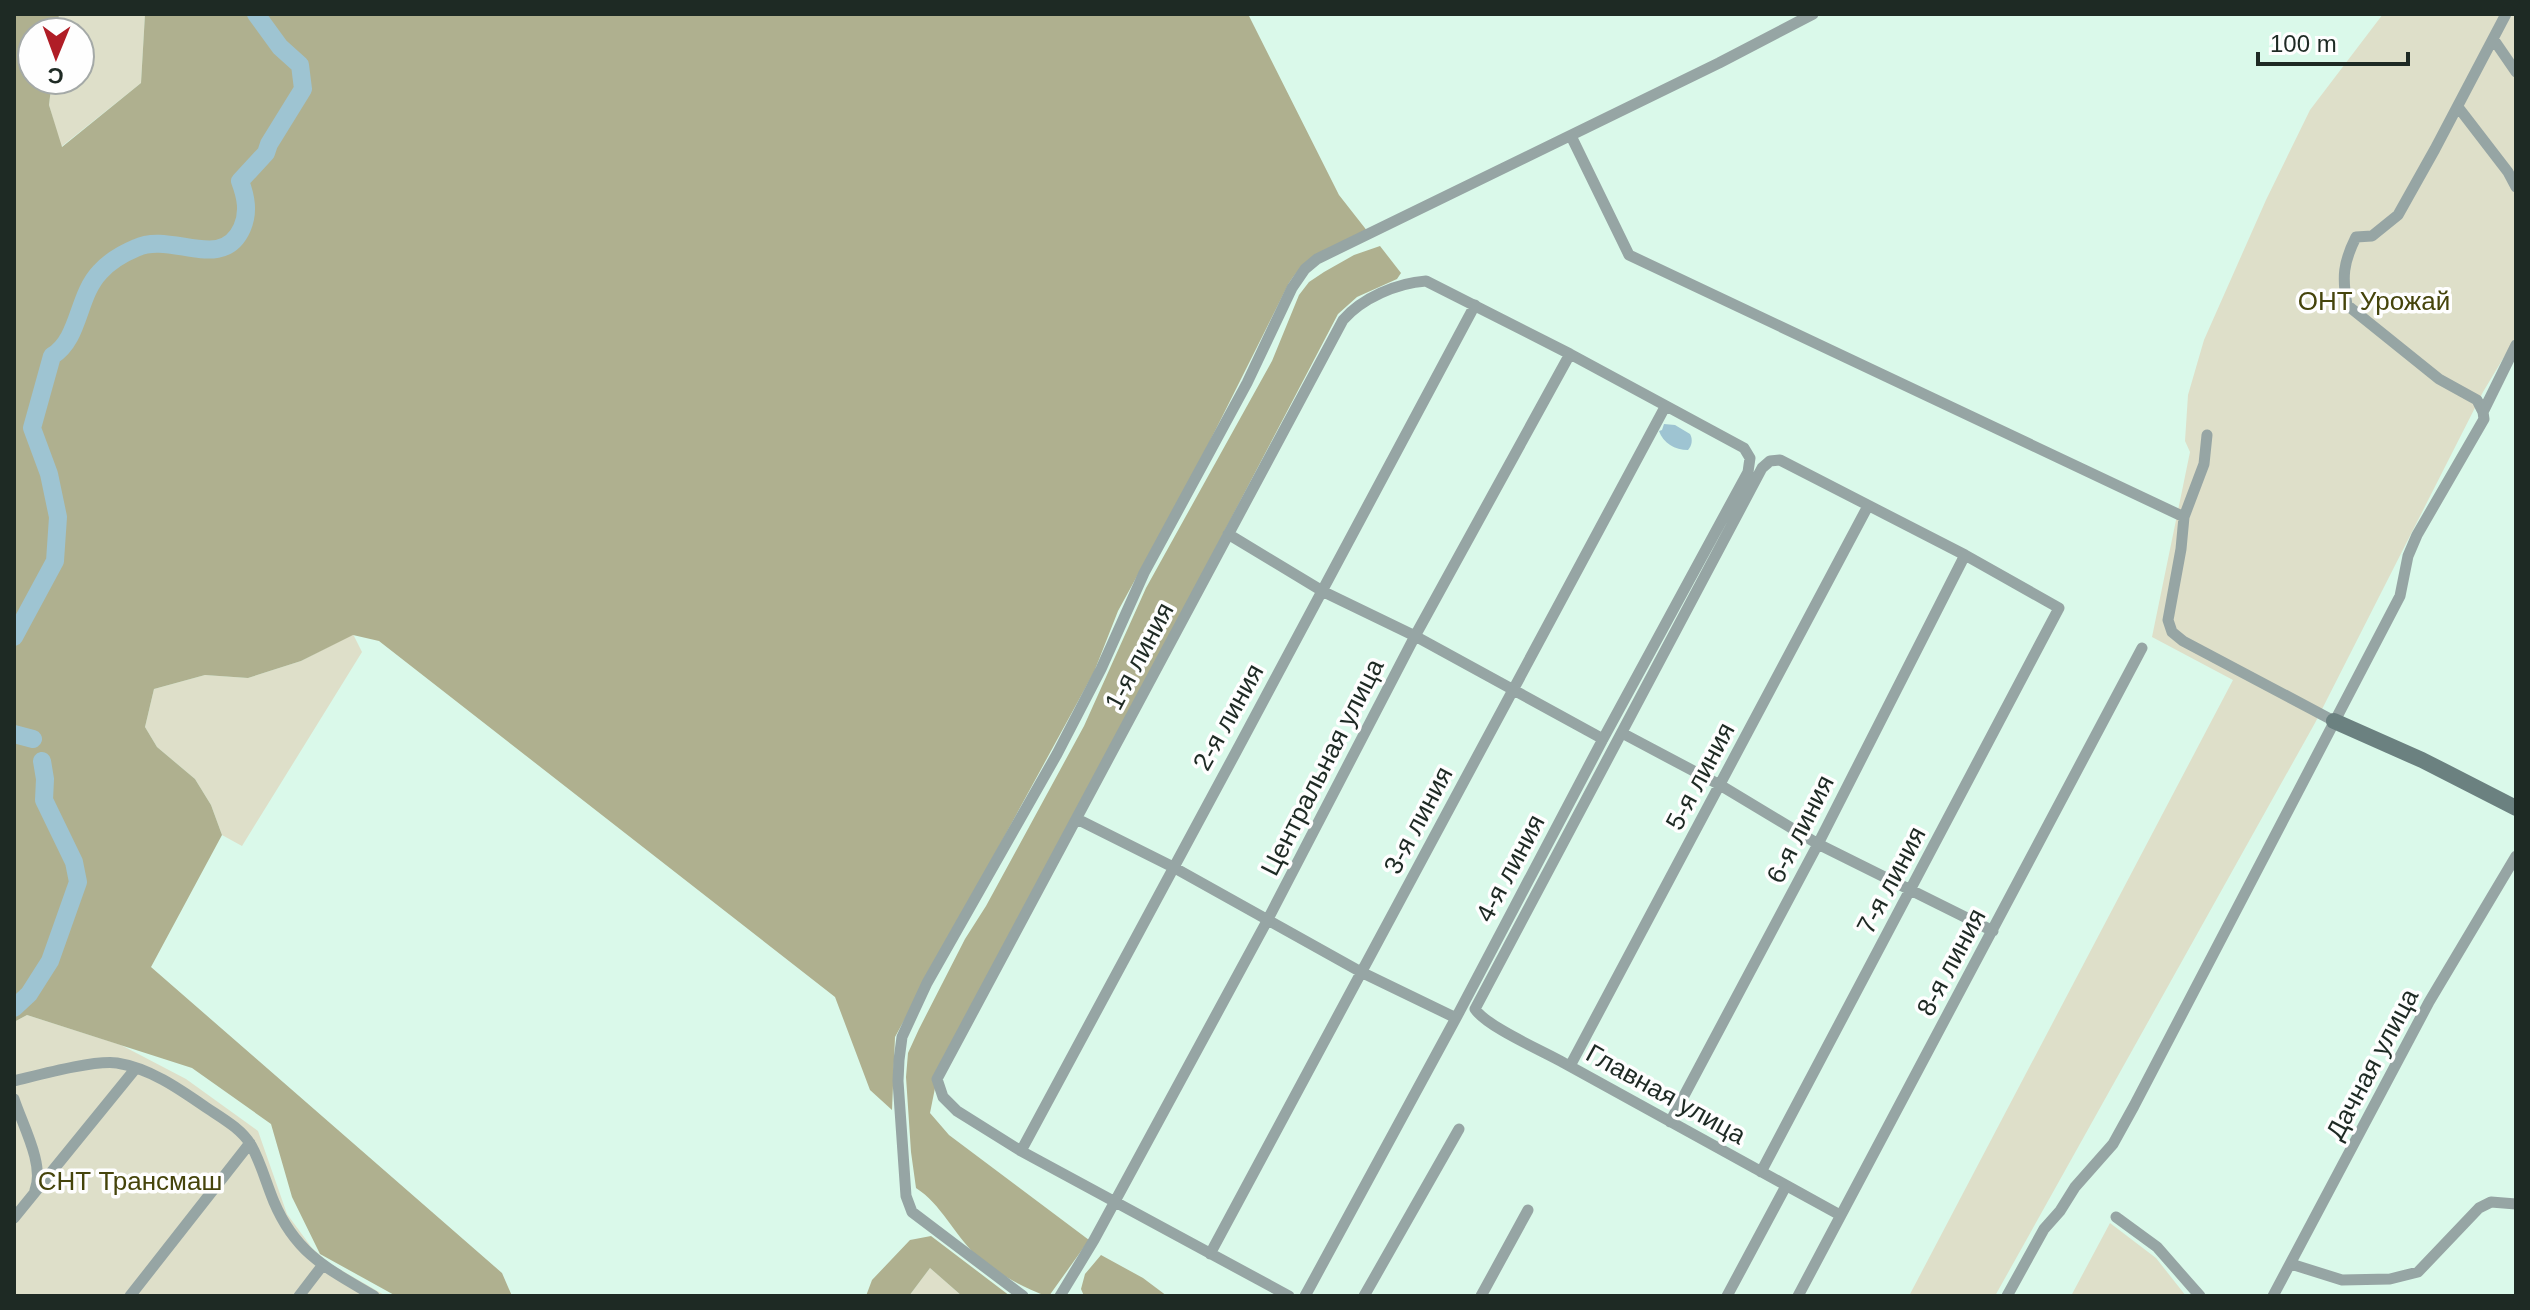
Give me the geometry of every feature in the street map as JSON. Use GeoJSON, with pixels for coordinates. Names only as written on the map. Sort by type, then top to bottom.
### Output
{"type":"FeatureCollection","features":[{"type":"Feature","properties":{"kind":"street"},"geometry":{"type":"LineString","coordinates":[[1023,1296],[912,1212],[906,1196],[898,1081],[902,1037],[927,983],[1057,754],[1101,669],[1144,573],[1247,383],[1292,288],[1305,269],[1317,259],[1813,14]]}},
{"type":"Feature","properties":{"kind":"street"},"geometry":{"type":"LineString","coordinates":[[2007,1296],[2044,1229],[2075,1187],[2113,1144],[2400,596],[2408,556],[2417,535],[2484,419],[2477,400],[2439,379],[2347,305],[2343,278],[2349,251],[2356,237],[2372,236],[2398,215],[2506,14]]}},
{"type":"Feature","properties":{"kind":"street"},"geometry":{"type":"LineString","coordinates":[[2494,40],[2516,72]]}},
{"type":"Feature","properties":{"kind":"street"},"geometry":{"type":"LineString","coordinates":[[2458,107],[2516,187]]}},
{"type":"Feature","properties":{"kind":"street"},"geometry":{"type":"LineString","coordinates":[[1571,136],[1629,255],[2184,517]]}},
{"type":"Feature","properties":{"kind":"street","name":"1-я линия"},"geometry":{"type":"LineString","coordinates":[[1021,1151],[957,1111],[943,1097],[937,1079],[1228,534],[1343,320],[1354,307],[1410,282],[1426,281],[1475,305]]}},
{"type":"Feature","properties":{"kind":"street"},"geometry":{"type":"LineString","coordinates":[[1475,305],[1665,407]]}},
{"type":"Feature","properties":{"kind":"street","name":"2-я линия"},"geometry":{"type":"LineString","coordinates":[[1021,1151],[1261,701],[1324,592],[1475,305]]}},
{"type":"Feature","properties":{"kind":"street"},"geometry":{"type":"LineString","coordinates":[[2483,412],[2516,345]]}},
{"type":"Feature","properties":{"kind":"street","name":"Центральная улица"},"geometry":{"type":"LineString","coordinates":[[1060,1296],[1115,1202],[1267,921],[1415,636],[1570,354]]}},
{"type":"Feature","properties":{"kind":"street","name":"4-я линия"},"geometry":{"type":"LineString","coordinates":[[1305,1296],[1748,472],[1750,458],[1744,448],[1665,407]]}},
{"type":"Feature","properties":{"kind":"street","name":"3-я линия"},"geometry":{"type":"LineString","coordinates":[[1210,1254],[1665,407]]}},
{"type":"Feature","properties":{"kind":"street"},"geometry":{"type":"LineString","coordinates":[[2207,435],[2204,464],[2184,517],[2168,620],[2172,632],[2183,641],[2334,721],[2422,760],[2516,808]]}},
{"type":"Feature","properties":{"kind":"street"},"geometry":{"type":"LineString","coordinates":[[1965,555],[1780,460],[1770,461],[1762,468],[1622,733],[1720,785],[1818,844],[1993,931]]}},
{"type":"Feature","properties":{"kind":"street","name":"5-я линия"},"geometry":{"type":"LineString","coordinates":[[1570,1066],[1868,506]]}},
{"type":"Feature","properties":{"kind":"street"},"geometry":{"type":"LineString","coordinates":[[1228,534],[1324,592],[1415,636],[1603,739]]}},
{"type":"Feature","properties":{"kind":"street","name":"7-я линия"},"geometry":{"type":"LineString","coordinates":[[1761,1172],[2059,608],[1965,555]]}},
{"type":"Feature","properties":{"kind":"street","name":"6-я линия"},"geometry":{"type":"LineString","coordinates":[[1670,1122],[1818,844],[1965,555]]}},
{"type":"Feature","properties":{"kind":"street","name":"8-я линия"},"geometry":{"type":"LineString","coordinates":[[1798,1296],[2142,648]]}},
{"type":"Feature","properties":{"kind":"street","name":"Главная улица"},"geometry":{"type":"LineString","coordinates":[[1622,733],[1475,1009],[1481,1017],[1840,1215]]}},
{"type":"Feature","properties":{"kind":"street"},"geometry":{"type":"LineString","coordinates":[[1077,819],[1173,867],[1361,972],[1456,1018]]}},
{"type":"Feature","properties":{"kind":"street","name":"Дачная улица"},"geometry":{"type":"LineString","coordinates":[[2273,1296],[2429,1002],[2516,856]]}},
{"type":"Feature","properties":{"kind":"street"},"geometry":{"type":"LineString","coordinates":[[14,1081],[60,1070],[114,1063],[136,1068],[175,1086],[234,1127],[250,1143],[275,1205],[295,1241],[322,1266],[374,1296]]}},
{"type":"Feature","properties":{"kind":"street"},"geometry":{"type":"LineString","coordinates":[[14,1218],[136,1068]]}},
{"type":"Feature","properties":{"kind":"street"},"geometry":{"type":"LineString","coordinates":[[14,1099],[33,1151],[39,1182],[34,1195]]}},
{"type":"Feature","properties":{"kind":"street"},"geometry":{"type":"LineString","coordinates":[[1364,1296],[1459,1129]]}},
{"type":"Feature","properties":{"kind":"street"},"geometry":{"type":"LineString","coordinates":[[130,1296],[250,1143]]}},
{"type":"Feature","properties":{"kind":"street"},"geometry":{"type":"LineString","coordinates":[[1021,1151],[1289,1296]]}},
{"type":"Feature","properties":{"kind":"street"},"geometry":{"type":"LineString","coordinates":[[1727,1296],[1786,1186]]}},
{"type":"Feature","properties":{"kind":"street"},"geometry":{"type":"LineString","coordinates":[[2291,1264],[2342,1280],[2390,1279],[2418,1272],[2479,1208],[2491,1202],[2516,1204]]}},
{"type":"Feature","properties":{"kind":"street"},"geometry":{"type":"LineString","coordinates":[[1481,1296],[1528,1210]]}},
{"type":"Feature","properties":{"kind":"street"},"geometry":{"type":"LineString","coordinates":[[2116,1217],[2157,1247],[2200,1296]]}},
{"type":"Feature","properties":{"kind":"street"},"geometry":{"type":"LineString","coordinates":[[299,1296],[322,1266]]}},
{"type":"Feature","properties":{"kind":"green space"},"geometry":{"type":"Polygon","coordinates":[[[14,14],[59,14],[16,16],[16,96],[50,96],[49,105],[62,147],[141,83],[145,14],[1248,14],[1339,195],[1368,232],[1314,258],[1289,283],[1200,461],[1118,611],[1094,672],[895,1037],[892,1110],[870,1090],[835,997],[379,641],[353,635],[301,661],[248,678],[205,675],[154,689],[145,727],[157,747],[195,779],[211,805],[222,835],[151,967],[502,1273],[512,1296],[396,1296],[320,1254],[292,1197],[271,1124],[192,1068],[27,1015],[14,1022],[14,14]]]}},
{"type":"Feature","properties":{"kind":"green space"},"geometry":{"type":"Polygon","coordinates":[[[145,14],[141,83],[61,147],[49,105],[50,96],[96,96],[96,16],[59,16],[145,14]]]}},
{"type":"Feature","properties":{"kind":"green space","name":"ОНТ Урожай"},"geometry":{"type":"Polygon","coordinates":[[[2383,14],[2516,14],[2516,337],[2483,392],[2315,723],[1995,1296],[1909,1296],[2233,680],[2152,637],[2190,452],[2185,441],[2188,395],[2204,340],[2310,110],[2383,14]]]}},
{"type":"Feature","properties":{"kind":"green space"},"geometry":{"type":"Polygon","coordinates":[[[1380,246],[1401,273],[1397,279],[1357,297],[1338,314],[936,1083],[930,1113],[949,1135],[1089,1240],[1046,1296],[983,1261],[967,1246],[933,1202],[916,1188],[906,1077],[908,1053],[965,939],[1084,726],[1146,588],[1272,361],[1299,295],[1309,282],[1324,272],[1354,255],[1380,246]]]}},
{"type":"Feature","properties":{"kind":"green space"},"geometry":{"type":"Polygon","coordinates":[[[353,634],[362,652],[242,846],[222,835],[211,805],[195,779],[157,747],[145,727],[154,689],[205,675],[248,678],[301,661],[353,634]]]}},
{"type":"Feature","properties":{"kind":"green space","name":"СНТ Трансмаш"},"geometry":{"type":"Polygon","coordinates":[[[27,1015],[121,1045],[186,1079],[258,1131],[287,1214],[312,1248],[329,1263],[386,1296],[14,1296],[14,1022],[27,1015]]]}},
{"type":"Feature","properties":{"kind":"green space"},"geometry":{"type":"Polygon","coordinates":[[[2110,1223],[2156,1258],[2186,1296],[2071,1296],[2110,1223]]]}},
{"type":"Feature","properties":{"kind":"green space"},"geometry":{"type":"Polygon","coordinates":[[[931,1236],[1010,1296],[962,1296],[930,1268],[909,1296],[866,1296],[872,1280],[910,1240],[931,1236]]]}},
{"type":"Feature","properties":{"kind":"green space"},"geometry":{"type":"Polygon","coordinates":[[[1101,1255],[1143,1278],[1167,1296],[1084,1296],[1081,1289],[1085,1274],[1101,1255]]]}},
{"type":"Feature","properties":{"kind":"green space"},"geometry":{"type":"Polygon","coordinates":[[[930,1268],[962,1296],[909,1296],[930,1268]]]}},
{"type":"Feature","properties":{"kind":"water"},"geometry":{"type":"Polygon","coordinates":[[[1664,424],[1675,425],[1690,434],[1692,442],[1688,450],[1674,447],[1663,439],[1659,431],[1664,424]]]}},
{"type":"Feature","properties":{"kind":"waterway"},"geometry":{"type":"LineString","coordinates":[[14,637],[55,561],[58,517],[49,474],[32,428],[52,356],[68,339],[92,282],[117,258],[150,244],[209,250],[222,248],[233,241],[242,228],[246,210],[240,181],[266,153],[303,89],[300,65],[280,47],[256,14]]}},
{"type":"Feature","properties":{"kind":"waterway"},"geometry":{"type":"LineString","coordinates":[[14,734],[33,739]]}},
{"type":"Feature","properties":{"kind":"waterway"},"geometry":{"type":"LineString","coordinates":[[14,1008],[29,994],[50,961],[78,882],[74,862],[44,800],[42,761]]}}]}
